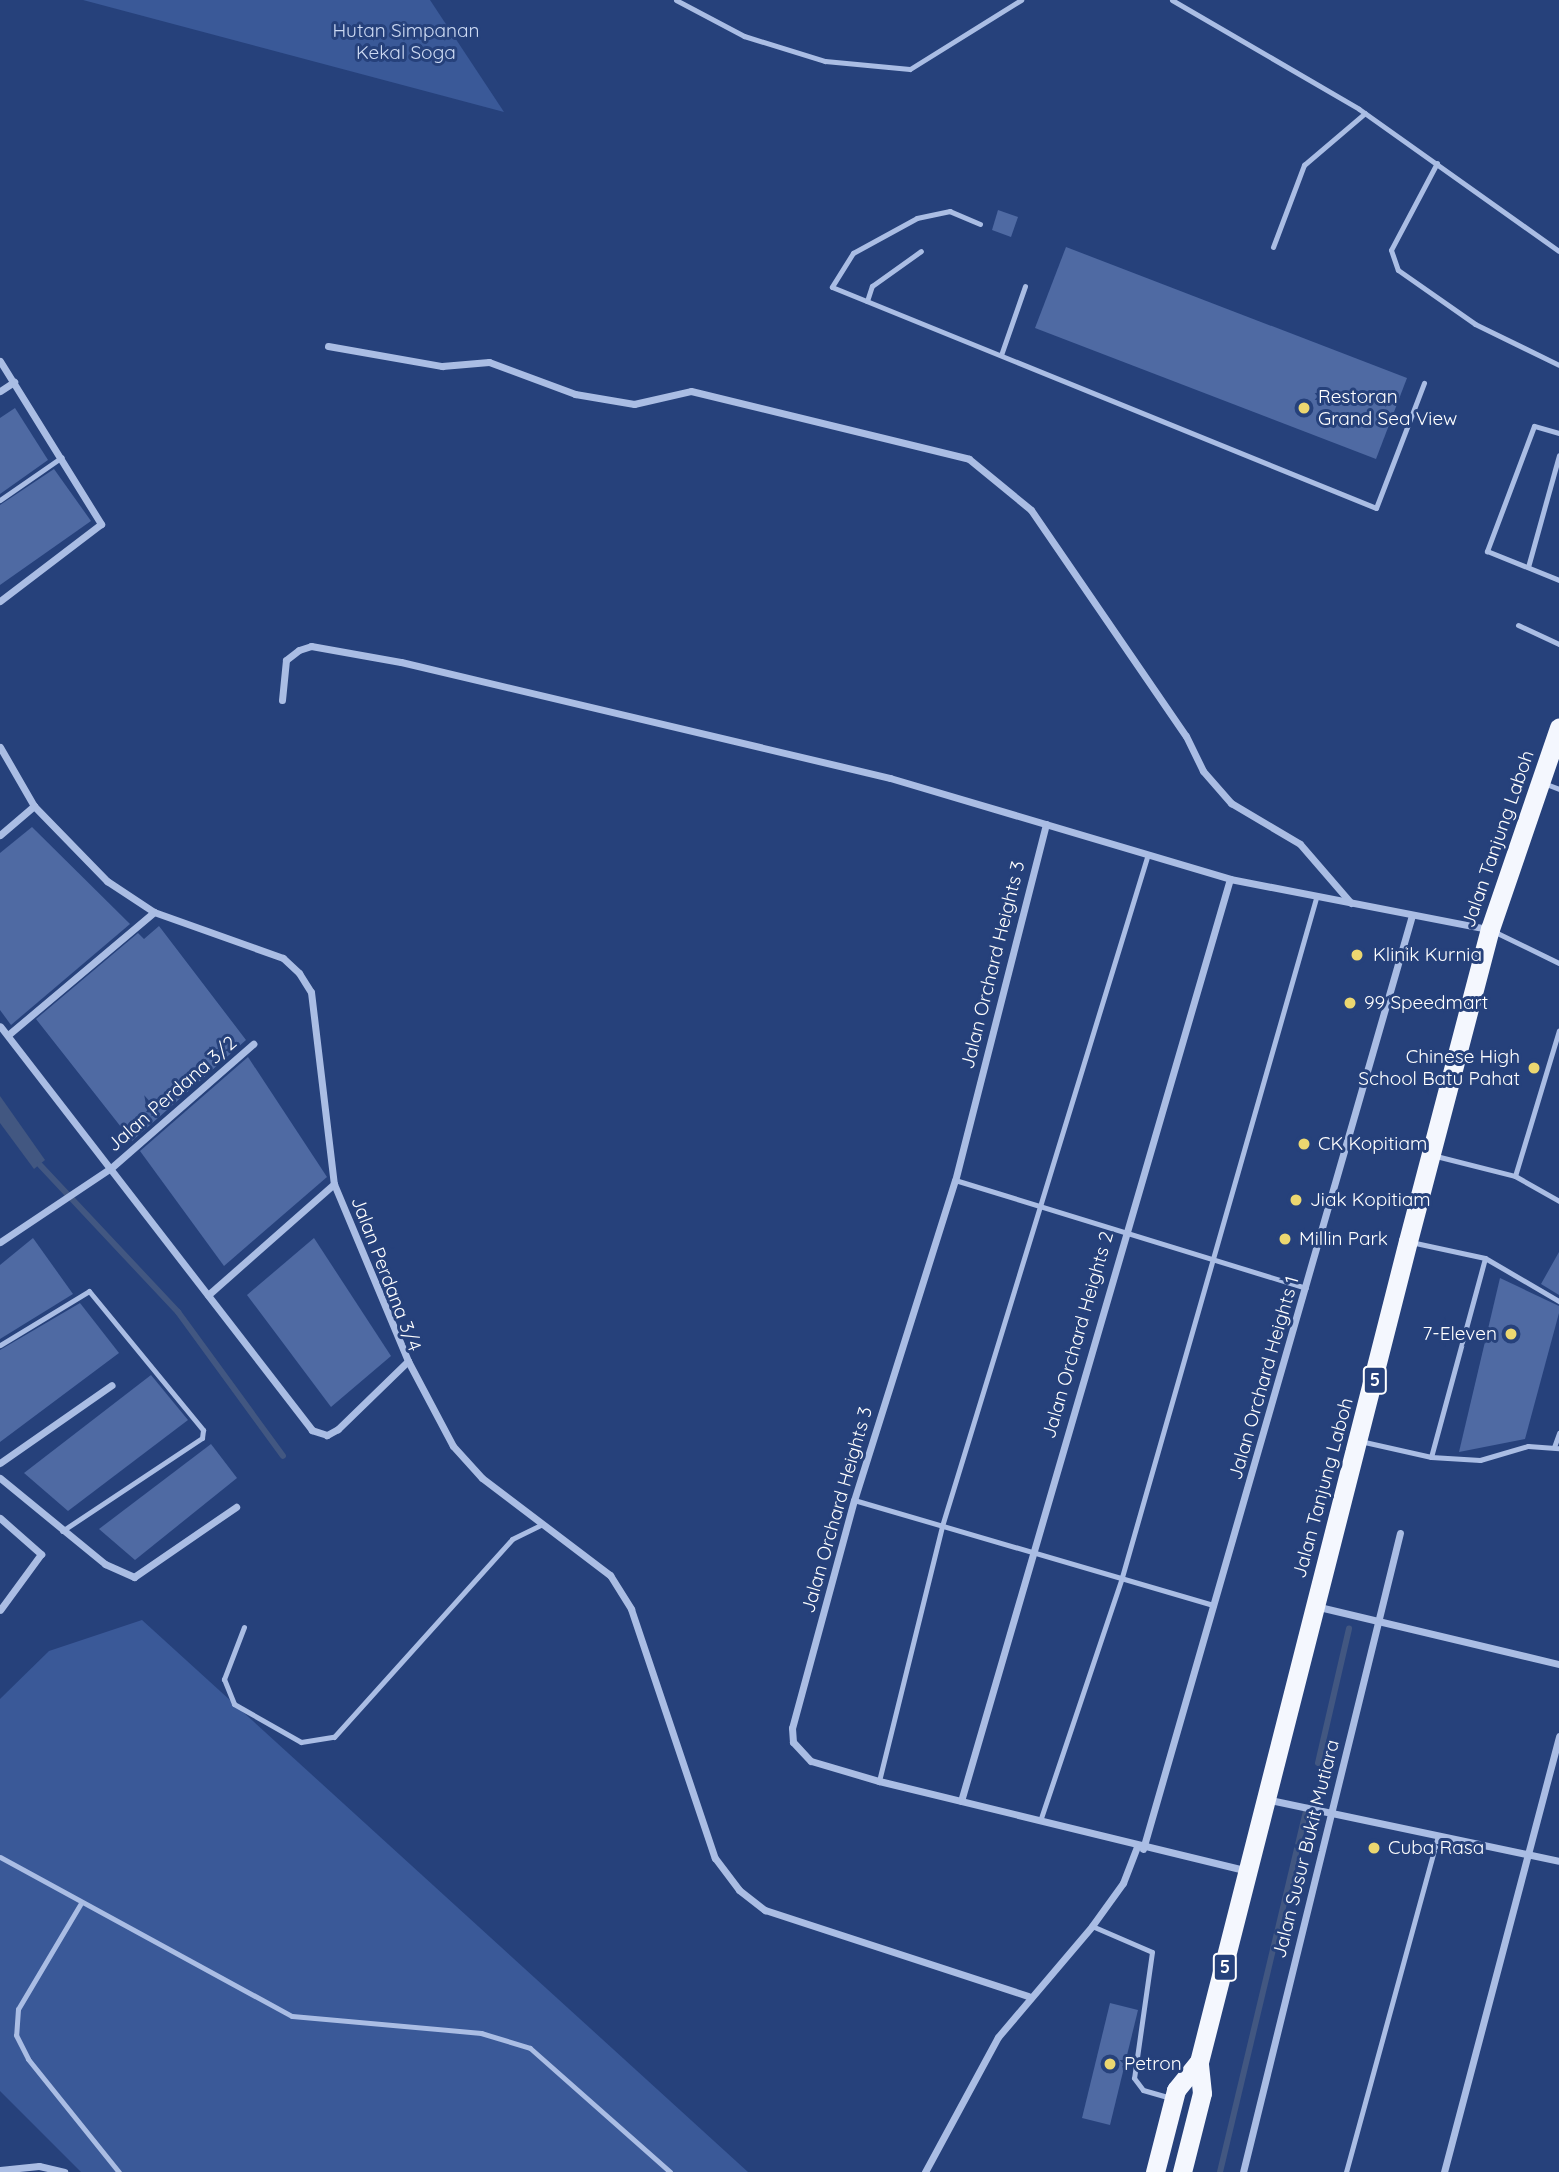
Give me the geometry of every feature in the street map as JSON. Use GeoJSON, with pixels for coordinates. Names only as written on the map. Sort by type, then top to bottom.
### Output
{"type":"FeatureCollection","features":[{"type":"Feature","properties":{"kind":"highway","name":"Jalan Tanjung Laboh"},"geometry":{"type":"LineString","coordinates":[[1155,2172],[1174,2099],[1199,2062],[1270,1800],[1314,1605],[1360,1441],[1408,1241],[1490,929],[1550,785],[1559,728]]}},
{"type":"Feature","properties":{"kind":"highway","name":"Jalan Tanjung Laboh"},"geometry":{"type":"LineString","coordinates":[[1182,2172],[1202,2093],[1199,2062]]}},
{"type":"Feature","properties":{"kind":"street"},"geometry":{"type":"LineString","coordinates":[[328,346],[442,366],[489,362],[575,394],[634,404],[691,391],[969,459],[1031,510],[1224,795],[1300,844],[1352,903]]}},
{"type":"Feature","properties":{"kind":"street"},"geometry":{"type":"LineString","coordinates":[[0,361],[62,457],[101,524],[0,601]]}},
{"type":"Feature","properties":{"kind":"street"},"geometry":{"type":"LineString","coordinates":[[0,391],[14,382]]}},
{"type":"Feature","properties":{"kind":"street"},"geometry":{"type":"LineString","coordinates":[[282,699],[286,660],[311,646],[890,778],[1147,857],[1230,879],[1316,898],[1490,929]]}},
{"type":"Feature","properties":{"kind":"street","name":"Jalan Perdana 3/4"},"geometry":{"type":"LineString","coordinates":[[0,747],[34,806],[107,881],[155,912],[283,958],[299,973],[311,992],[334,1184],[408,1361],[327,1435],[312,1430],[0,1026]]}},
{"type":"Feature","properties":{"kind":"street"},"geometry":{"type":"LineString","coordinates":[[0,835],[34,806]]}},
{"type":"Feature","properties":{"kind":"street","name":"Jalan Orchard Heights 3"},"geometry":{"type":"LineString","coordinates":[[1046,824],[955,1180],[854,1500],[792,1728],[793,1742],[811,1761],[878,1781],[1140,1848],[1251,1872]]}},
{"type":"Feature","properties":{"kind":"street","name":"Jalan Orchard Heights 2"},"geometry":{"type":"LineString","coordinates":[[961,1801],[1124,1234],[1230,879]]}},
{"type":"Feature","properties":{"kind":"street"},"geometry":{"type":"LineString","coordinates":[[8,1035],[155,912]]}},
{"type":"Feature","properties":{"kind":"street","name":"Jalan Orchard Heights 1"},"geometry":{"type":"LineString","coordinates":[[925,2172],[998,2037],[1028,1996],[1092,1926],[1123,1883],[1140,1848],[1216,1606],[1412,915]]}},
{"type":"Feature","properties":{"kind":"street","name":"Jalan Perdana 3/2"},"geometry":{"type":"LineString","coordinates":[[0,1242],[111,1168],[254,1044]]}},
{"type":"Feature","properties":{"kind":"street"},"geometry":{"type":"LineString","coordinates":[[208,1294],[334,1184]]}},
{"type":"Feature","properties":{"kind":"street"},"geometry":{"type":"LineString","coordinates":[[408,1361],[453,1446],[482,1478],[542,1524],[581,1546],[610,1575],[631,1609],[703,1828],[739,1890],[765,1910],[1028,1996]]}},
{"type":"Feature","properties":{"kind":"street"},"geometry":{"type":"LineString","coordinates":[[0,1463],[111,1385]]}},
{"type":"Feature","properties":{"kind":"street"},"geometry":{"type":"LineString","coordinates":[[0,1478],[62,1531],[134,1577],[236,1507]]}},
{"type":"Feature","properties":{"kind":"street"},"geometry":{"type":"LineString","coordinates":[[0,1518],[41,1554],[0,1610]]}},
{"type":"Feature","properties":{"kind":"street","name":"Jalan Susur Bukit Mutiara"},"geometry":{"type":"LineString","coordinates":[[1243,2172],[1400,1533]]}},
{"type":"Feature","properties":{"kind":"street"},"geometry":{"type":"LineString","coordinates":[[1314,1605],[1377,1625],[1559,1664]]}},
{"type":"Feature","properties":{"kind":"street"},"geometry":{"type":"LineString","coordinates":[[1444,2172],[1556,1761],[1559,1736]]}},
{"type":"Feature","properties":{"kind":"street"},"geometry":{"type":"LineString","coordinates":[[1270,1800],[1332,1810],[1559,1861]]}},
{"type":"Feature","properties":{"kind":"street"},"geometry":{"type":"LineString","coordinates":[[0,2170],[39,2166],[64,2172]]}},
{"type":"Feature","properties":{"kind":"lane"},"geometry":{"type":"LineString","coordinates":[[676,0],[744,36],[825,61],[910,69],[1021,0]]}},
{"type":"Feature","properties":{"kind":"lane"},"geometry":{"type":"LineString","coordinates":[[1172,0],[1365,113],[1559,251]]}},
{"type":"Feature","properties":{"kind":"lane"},"geometry":{"type":"LineString","coordinates":[[1187,0],[1188,10]]}},
{"type":"Feature","properties":{"kind":"lane"},"geometry":{"type":"LineString","coordinates":[[1273,247],[1304,165],[1365,113]]}},
{"type":"Feature","properties":{"kind":"lane"},"geometry":{"type":"LineString","coordinates":[[1437,163],[1391,250],[1398,270],[1475,324],[1559,365]]}},
{"type":"Feature","properties":{"kind":"lane"},"geometry":{"type":"LineString","coordinates":[[980,224],[950,211],[879,235],[837,270],[832,287],[1376,508],[1424,383]]}},
{"type":"Feature","properties":{"kind":"lane"},"geometry":{"type":"LineString","coordinates":[[867,301],[872,286],[921,251]]}},
{"type":"Feature","properties":{"kind":"lane"},"geometry":{"type":"LineString","coordinates":[[1001,355],[1025,286]]}},
{"type":"Feature","properties":{"kind":"lane"},"geometry":{"type":"LineString","coordinates":[[1559,433],[1534,426],[1486,551],[1559,580]]}},
{"type":"Feature","properties":{"kind":"lane"},"geometry":{"type":"LineString","coordinates":[[1528,567],[1559,455]]}},
{"type":"Feature","properties":{"kind":"lane"},"geometry":{"type":"LineString","coordinates":[[0,500],[62,457]]}},
{"type":"Feature","properties":{"kind":"lane"},"geometry":{"type":"LineString","coordinates":[[1518,625],[1559,644]]}},
{"type":"Feature","properties":{"kind":"lane"},"geometry":{"type":"LineString","coordinates":[[878,1781],[942,1526],[1036,1208],[1147,857]]}},
{"type":"Feature","properties":{"kind":"lane"},"geometry":{"type":"LineString","coordinates":[[1040,1821],[1122,1577],[1215,1262],[1316,898]]}},
{"type":"Feature","properties":{"kind":"lane"},"geometry":{"type":"LineString","coordinates":[[1490,929],[1559,963]]}},
{"type":"Feature","properties":{"kind":"lane"},"geometry":{"type":"LineString","coordinates":[[1515,1176],[1559,1030]]}},
{"type":"Feature","properties":{"kind":"lane"},"geometry":{"type":"LineString","coordinates":[[1432,1155],[1515,1176],[1559,1201]]}},
{"type":"Feature","properties":{"kind":"lane"},"geometry":{"type":"LineString","coordinates":[[955,1180],[1036,1208],[1306,1288]]}},
{"type":"Feature","properties":{"kind":"lane"},"geometry":{"type":"LineString","coordinates":[[1408,1241],[1485,1258],[1559,1301]]}},
{"type":"Feature","properties":{"kind":"lane"},"geometry":{"type":"LineString","coordinates":[[1431,1457],[1485,1258]]}},
{"type":"Feature","properties":{"kind":"lane"},"geometry":{"type":"LineString","coordinates":[[0,1345],[89,1291],[203,1430],[202,1438],[62,1531]]}},
{"type":"Feature","properties":{"kind":"lane"},"geometry":{"type":"LineString","coordinates":[[1360,1441],[1431,1457],[1480,1460],[1528,1446],[1557,1447],[1559,1433]]}},
{"type":"Feature","properties":{"kind":"lane"},"geometry":{"type":"LineString","coordinates":[[854,1500],[1216,1606]]}},
{"type":"Feature","properties":{"kind":"lane"},"geometry":{"type":"LineString","coordinates":[[244,1627],[227,1665],[226,1692],[245,1715],[301,1742],[334,1737],[348,1728],[512,1539],[542,1524]]}},
{"type":"Feature","properties":{"kind":"lane"},"geometry":{"type":"LineString","coordinates":[[1346,2172],[1438,1835]]}},
{"type":"Feature","properties":{"kind":"lane"},"geometry":{"type":"LineString","coordinates":[[0,1857],[292,2016],[481,2033],[530,2048],[670,2172]]}},
{"type":"Feature","properties":{"kind":"lane"},"geometry":{"type":"LineString","coordinates":[[81,1903],[18,2008],[16,2035],[28,2059],[119,2172]]}},
{"type":"Feature","properties":{"kind":"lane"},"geometry":{"type":"LineString","coordinates":[[1092,1926],[1152,1952],[1134,2078],[1143,2090],[1174,2099]]}},
{"type":"Feature","properties":{"kind":"green space","name":"Hutan Simpanan Kekal Soga"},"geometry":{"type":"Polygon","coordinates":[[[83,0],[430,0],[504,112],[83,0]]]}},
{"type":"Feature","properties":{"kind":"green space"},"geometry":{"type":"Polygon","coordinates":[[[142,1620],[748,2172],[81,2172],[0,2091],[0,1699],[49,1651],[142,1620]]]}},
{"type":"Feature","properties":{"kind":"shaded area"},"geometry":{"type":"Polygon","coordinates":[[[0,1096],[45,1160],[34,1169],[0,1123],[0,1096]]]}},
{"type":"Feature","properties":{"kind":"building"},"geometry":{"type":"Polygon","coordinates":[[[998,210],[1018,217],[1011,237],[992,230],[998,210]]]}},
{"type":"Feature","properties":{"kind":"building"},"geometry":{"type":"Polygon","coordinates":[[[1066,247],[1407,378],[1376,459],[1035,328],[1066,247]]]}},
{"type":"Feature","properties":{"kind":"building"},"geometry":{"type":"Polygon","coordinates":[[[15,408],[48,460],[0,494],[0,418],[15,408]]]}},
{"type":"Feature","properties":{"kind":"building"},"geometry":{"type":"Polygon","coordinates":[[[54,469],[91,521],[0,585],[0,505],[54,469]]]}},
{"type":"Feature","properties":{"kind":"building"},"geometry":{"type":"Polygon","coordinates":[[[32,827],[130,924],[11,1025],[0,1010],[0,853],[32,827]]]}},
{"type":"Feature","properties":{"kind":"building"},"geometry":{"type":"Polygon","coordinates":[[[159,926],[246,1040],[132,1141],[36,1019],[138,933],[144,939],[159,926]]]}},
{"type":"Feature","properties":{"kind":"building"},"geometry":{"type":"Polygon","coordinates":[[[248,1057],[327,1177],[224,1266],[140,1151],[248,1057]]]}},
{"type":"Feature","properties":{"kind":"building"},"geometry":{"type":"Polygon","coordinates":[[[33,1238],[73,1294],[0,1339],[0,1265],[33,1238]]]}},
{"type":"Feature","properties":{"kind":"building"},"geometry":{"type":"Polygon","coordinates":[[[314,1238],[391,1356],[331,1407],[247,1295],[314,1238]]]}},
{"type":"Feature","properties":{"kind":"building"},"geometry":{"type":"Polygon","coordinates":[[[1559,1252],[1559,1295],[1541,1284],[1559,1252]]]}},
{"type":"Feature","properties":{"kind":"building"},"geometry":{"type":"Polygon","coordinates":[[[1500,1278],[1559,1306],[1559,1313],[1525,1439],[1459,1452],[1500,1278]]]}},
{"type":"Feature","properties":{"kind":"building"},"geometry":{"type":"Polygon","coordinates":[[[80,1303],[119,1353],[0,1442],[0,1350],[80,1303]]]}},
{"type":"Feature","properties":{"kind":"building"},"geometry":{"type":"Polygon","coordinates":[[[151,1375],[188,1420],[68,1511],[24,1473],[151,1375]]]}},
{"type":"Feature","properties":{"kind":"building"},"geometry":{"type":"Polygon","coordinates":[[[211,1444],[237,1478],[135,1560],[99,1529],[211,1444]]]}},
{"type":"Feature","properties":{"kind":"building","name":"Petron"},"geometry":{"type":"Polygon","coordinates":[[[1110,2003],[1138,2010],[1110,2125],[1082,2118],[1110,2003]]]}},
{"type":"Feature","properties":{"kind":"waterway"},"geometry":{"type":"LineString","coordinates":[[40,1165],[178,1312],[283,1456]]}},
{"type":"Feature","properties":{"kind":"waterway"},"geometry":{"type":"LineString","coordinates":[[1318,1763],[1349,1629]]}},
{"type":"Feature","properties":{"kind":"waterway"},"geometry":{"type":"LineString","coordinates":[[1220,2172],[1307,1807]]}},
{"type":"Feature","properties":{"kind":"place","name":"Restoran Grand Sea View"},"geometry":{"type":"Point","coordinates":[1304,408]}},
{"type":"Feature","properties":{"kind":"place","name":"Klinik Kurnia"},"geometry":{"type":"Point","coordinates":[1357,955]}},
{"type":"Feature","properties":{"kind":"place","name":"99 Speedmart"},"geometry":{"type":"Point","coordinates":[1350,1003]}},
{"type":"Feature","properties":{"kind":"place","name":"Chinese High School Batu Pahat"},"geometry":{"type":"Point","coordinates":[1534,1068]}},
{"type":"Feature","properties":{"kind":"place","name":"CK Kopitiam"},"geometry":{"type":"Point","coordinates":[1304,1144]}},
{"type":"Feature","properties":{"kind":"place","name":"Jiak Kopitiam"},"geometry":{"type":"Point","coordinates":[1296,1200]}},
{"type":"Feature","properties":{"kind":"place","name":"Millin Park"},"geometry":{"type":"Point","coordinates":[1285,1239]}},
{"type":"Feature","properties":{"kind":"place","name":"7-Eleven"},"geometry":{"type":"Point","coordinates":[1511,1334]}},
{"type":"Feature","properties":{"kind":"place","name":"Cuba Rasa"},"geometry":{"type":"Point","coordinates":[1374,1848]}},
{"type":"Feature","properties":{"kind":"place","name":"Petron"},"geometry":{"type":"Point","coordinates":[1110,2064]}}]}
